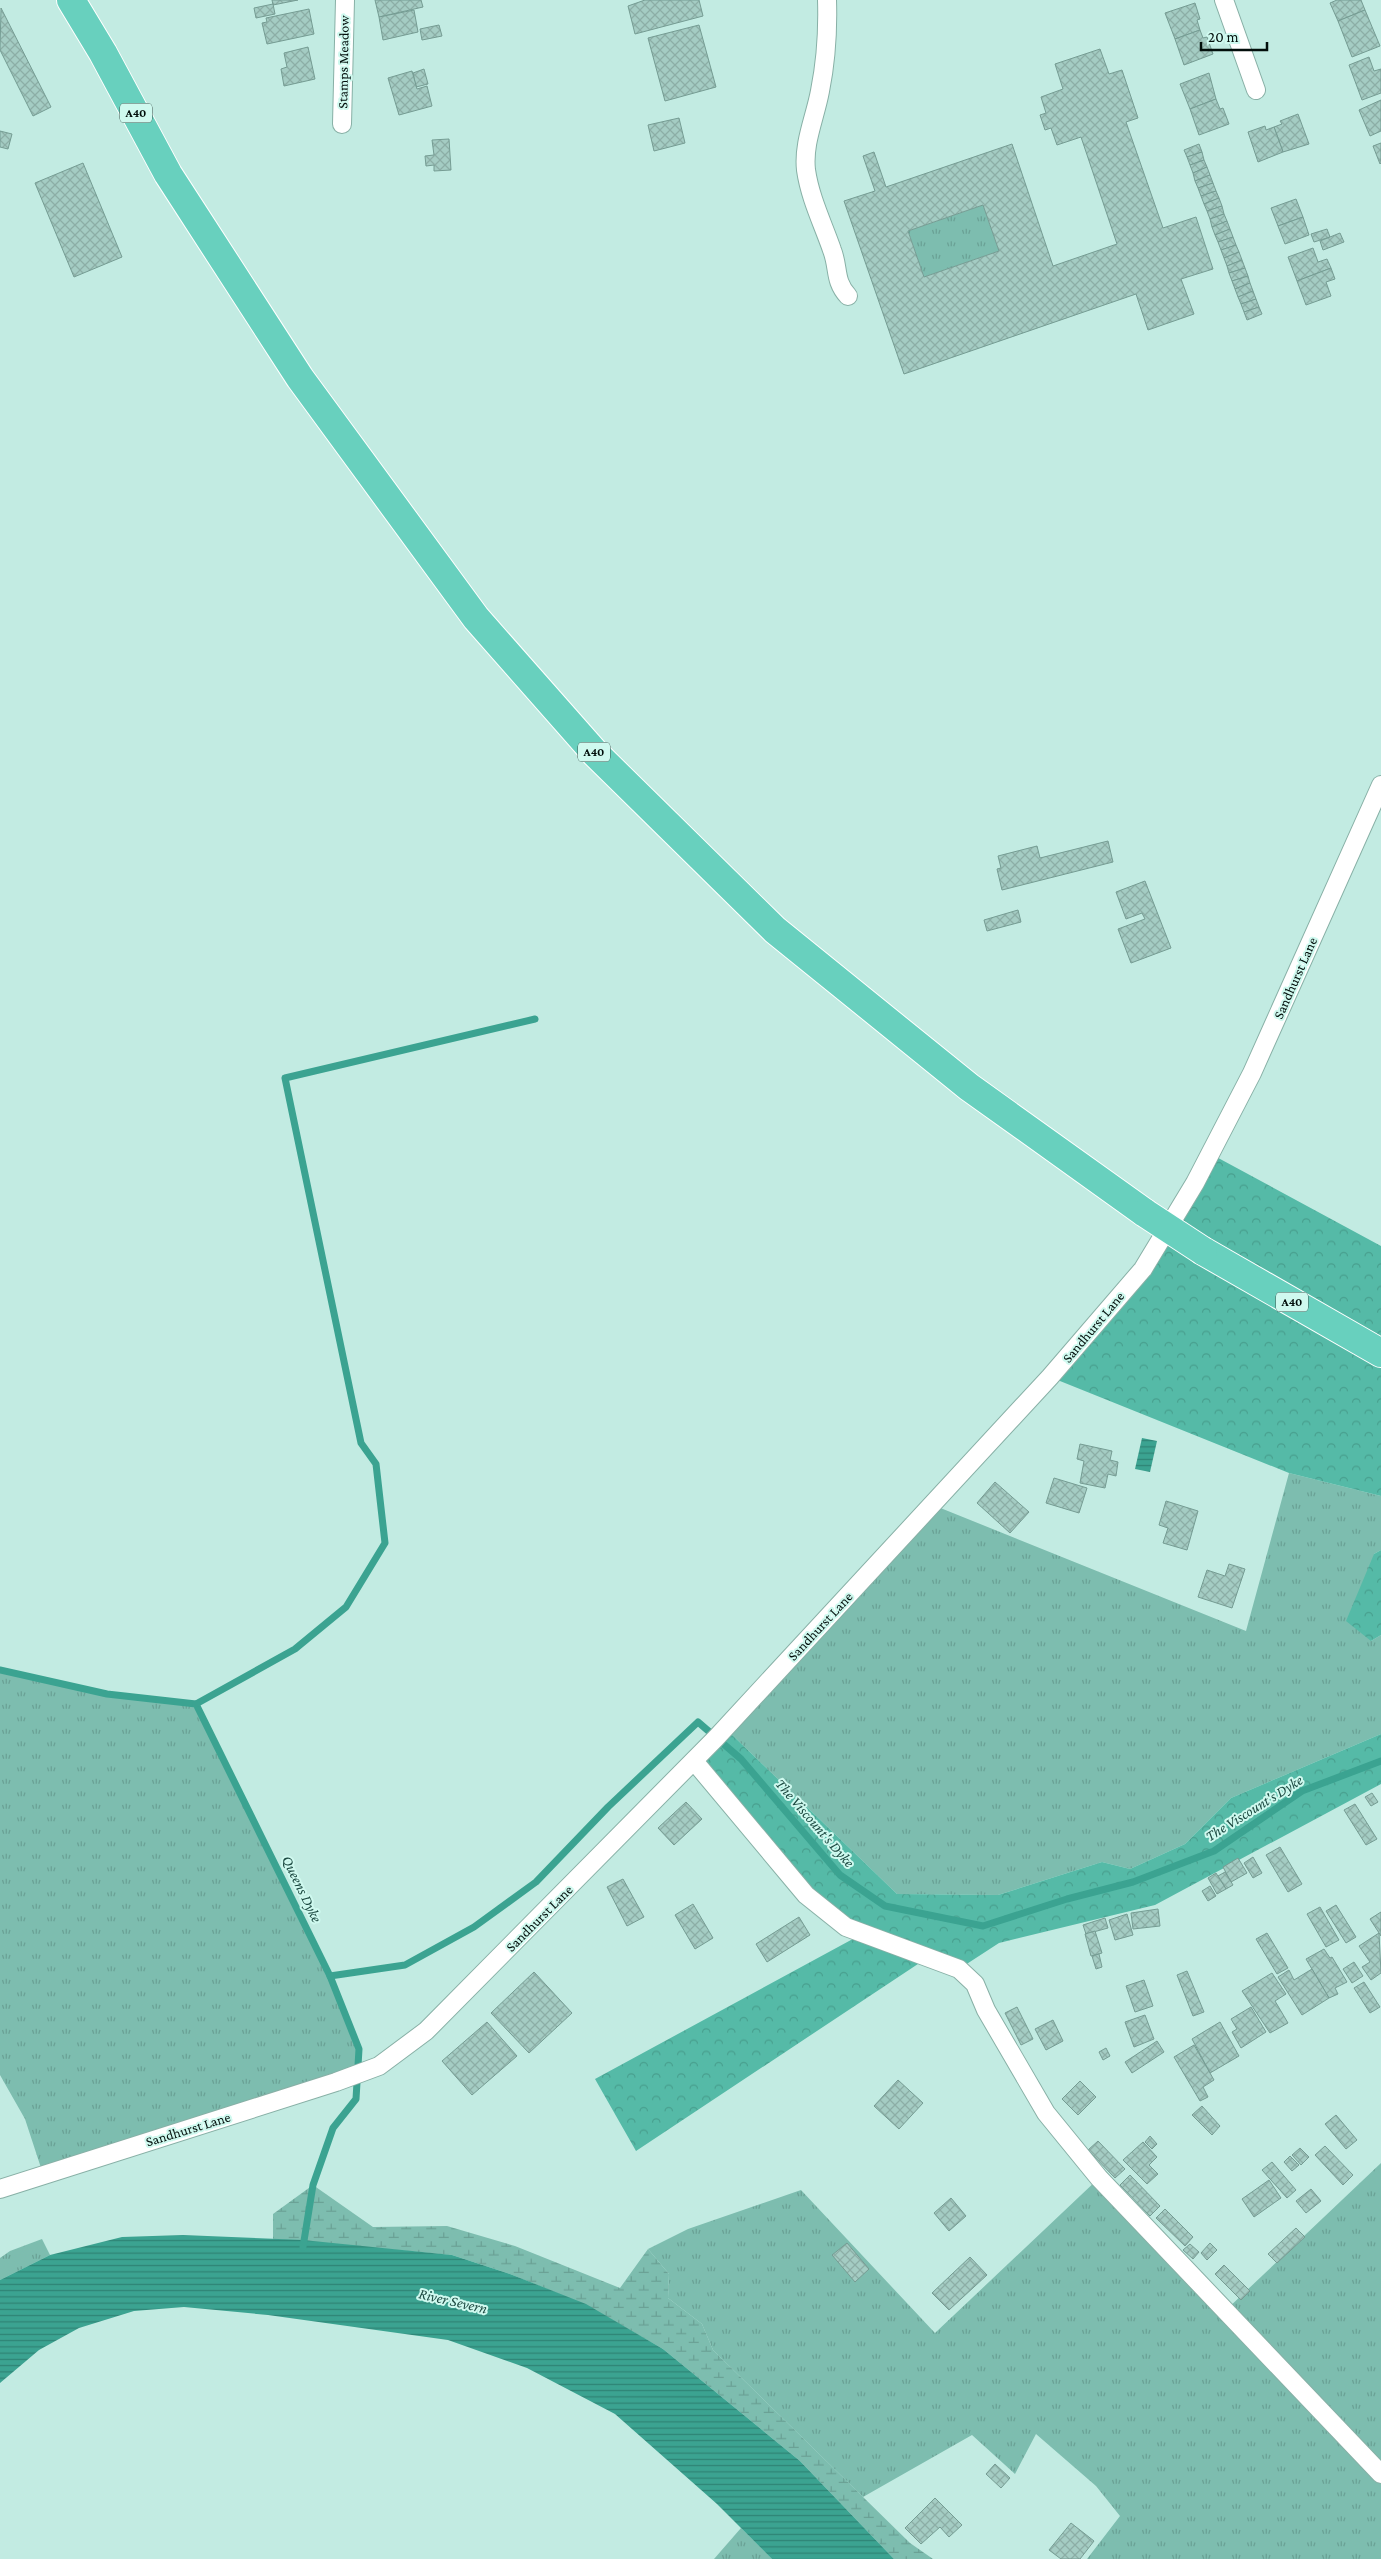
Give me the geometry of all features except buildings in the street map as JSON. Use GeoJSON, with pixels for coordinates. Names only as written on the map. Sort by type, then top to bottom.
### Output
{"type":"FeatureCollection","features":[{"type":"Feature","properties":{"kind":"highway","name":"A40"},"geometry":{"type":"LineString","coordinates":[[71,0],[103,53],[168,174],[300,378],[476,618],[595,753],[775,930],[970,1088],[1145,1213],[1203,1251],[1381,1353]]}},
{"type":"Feature","properties":{"kind":"highway","name":"A40"},"geometry":{"type":"LineString","coordinates":[[89,0],[103,53]]}},
{"type":"Feature","properties":{"kind":"street","name":"Stamps Meadow"},"geometry":{"type":"LineString","coordinates":[[342,124],[344,0]]}},
{"type":"Feature","properties":{"kind":"street"},"geometry":{"type":"LineString","coordinates":[[827,0],[828,32],[820,93],[809,130],[806,169],[812,194],[835,256],[839,286],[848,296]]}},
{"type":"Feature","properties":{"kind":"street"},"geometry":{"type":"LineString","coordinates":[[1224,0],[1256,90]]}},
{"type":"Feature","properties":{"kind":"street","name":"Sandhurst Lane"},"geometry":{"type":"LineString","coordinates":[[0,2188],[336,2082],[379,2066],[426,2031],[694,1761],[1050,1377],[1143,1268],[1195,1183],[1252,1073],[1381,785]]}},
{"type":"Feature","properties":{"kind":"street"},"geometry":{"type":"LineString","coordinates":[[694,1761],[806,1895],[846,1928],[960,1969],[975,1984],[986,2010],[1046,2113],[1099,2178],[1381,2474]]}},
{"type":"Feature","properties":{"kind":"green space"},"geometry":{"type":"Polygon","coordinates":[[[983,205],[999,251],[924,277],[908,231],[983,205]]]}},
{"type":"Feature","properties":{"kind":"green space"},"geometry":{"type":"Polygon","coordinates":[[[1209,1153],[1381,1246],[1381,1496],[1289,1473],[1050,1377],[1143,1269],[1209,1153]]]}},
{"type":"Feature","properties":{"kind":"green space"},"geometry":{"type":"Polygon","coordinates":[[[1289,1473],[1381,1496],[1381,1550],[1374,1554],[1371,1641],[1381,1635],[1381,1734],[1231,1798],[1185,1844],[1130,1869],[1102,1862],[998,1895],[897,1894],[725,1728],[933,1505],[1246,1631],[1289,1473]]]}},
{"type":"Feature","properties":{"kind":"green space"},"geometry":{"type":"Polygon","coordinates":[[[1381,1550],[1381,1635],[1371,1641],[1346,1621],[1374,1554],[1381,1550]]]}},
{"type":"Feature","properties":{"kind":"green space"},"geometry":{"type":"Polygon","coordinates":[[[0,1670],[107,1694],[196,1704],[330,1976],[359,2049],[358,2074],[43,2174],[25,2119],[0,2075],[0,1670]]]}},
{"type":"Feature","properties":{"kind":"green space"},"geometry":{"type":"Polygon","coordinates":[[[725,1728],[897,1894],[998,1895],[1102,1862],[1130,1869],[1185,1844],[1231,1798],[1381,1734],[1381,1784],[1155,1905],[999,1943],[959,1969],[927,1958],[636,2151],[595,2079],[862,1934],[846,1927],[694,1761],[725,1728]]]}},
{"type":"Feature","properties":{"kind":"green space"},"geometry":{"type":"Polygon","coordinates":[[[1381,2163],[1381,2559],[1087,2559],[1120,2516],[1096,2486],[1036,2434],[1015,2474],[972,2435],[863,2497],[713,2350],[702,2324],[668,2298],[669,2274],[648,2249],[688,2229],[801,2190],[935,2333],[1099,2178],[1225,2311],[1381,2163]]]}},
{"type":"Feature","properties":{"kind":"green space"},"geometry":{"type":"Polygon","coordinates":[[[313,2185],[373,2227],[447,2226],[515,2246],[620,2288],[648,2249],[669,2274],[668,2298],[702,2324],[713,2350],[910,2543],[933,2559],[894,2559],[800,2461],[663,2349],[586,2305],[510,2274],[452,2255],[273,2239],[273,2214],[313,2185]]]}},
{"type":"Feature","properties":{"kind":"green space"},"geometry":{"type":"Polygon","coordinates":[[[42,2239],[50,2255],[0,2280],[0,2258],[10,2251],[42,2239]]]}},
{"type":"Feature","properties":{"kind":"green space"},"geometry":{"type":"Polygon","coordinates":[[[741,2528],[772,2559],[714,2559],[741,2528]]]}},
{"type":"Feature","properties":{"kind":"water"},"geometry":{"type":"Polygon","coordinates":[[[1142,1438],[1157,1441],[1150,1472],[1135,1469],[1142,1438]]]}},
{"type":"Feature","properties":{"kind":"water","name":"River Severn"},"geometry":{"type":"Polygon","coordinates":[[[183,2235],[303,2240],[452,2255],[510,2274],[586,2304],[663,2349],[800,2461],[894,2559],[772,2559],[717,2504],[615,2414],[527,2368],[448,2340],[268,2315],[184,2307],[134,2311],[79,2328],[39,2350],[0,2383],[0,2280],[50,2255],[122,2237],[183,2235]]]}},
{"type":"Feature","properties":{"kind":"waterway"},"geometry":{"type":"LineString","coordinates":[[196,1704],[295,1649],[346,1607],[385,1543],[376,1464],[361,1443],[285,1078],[535,1019]]}},
{"type":"Feature","properties":{"kind":"waterway","name":"Queens Dyke"},"geometry":{"type":"LineString","coordinates":[[0,1670],[107,1694],[196,1704],[330,1976],[359,2049],[356,2099],[333,2128],[313,2185],[303,2247]]}},
{"type":"Feature","properties":{"kind":"waterway","name":"The Viscount's Dyke"},"geometry":{"type":"LineString","coordinates":[[330,1976],[405,1965],[474,1927],[536,1882],[608,1807],[698,1722],[741,1759],[840,1875],[885,1906],[983,1926],[1067,1899],[1133,1882],[1214,1851],[1302,1791],[1381,1761]]}}]}
